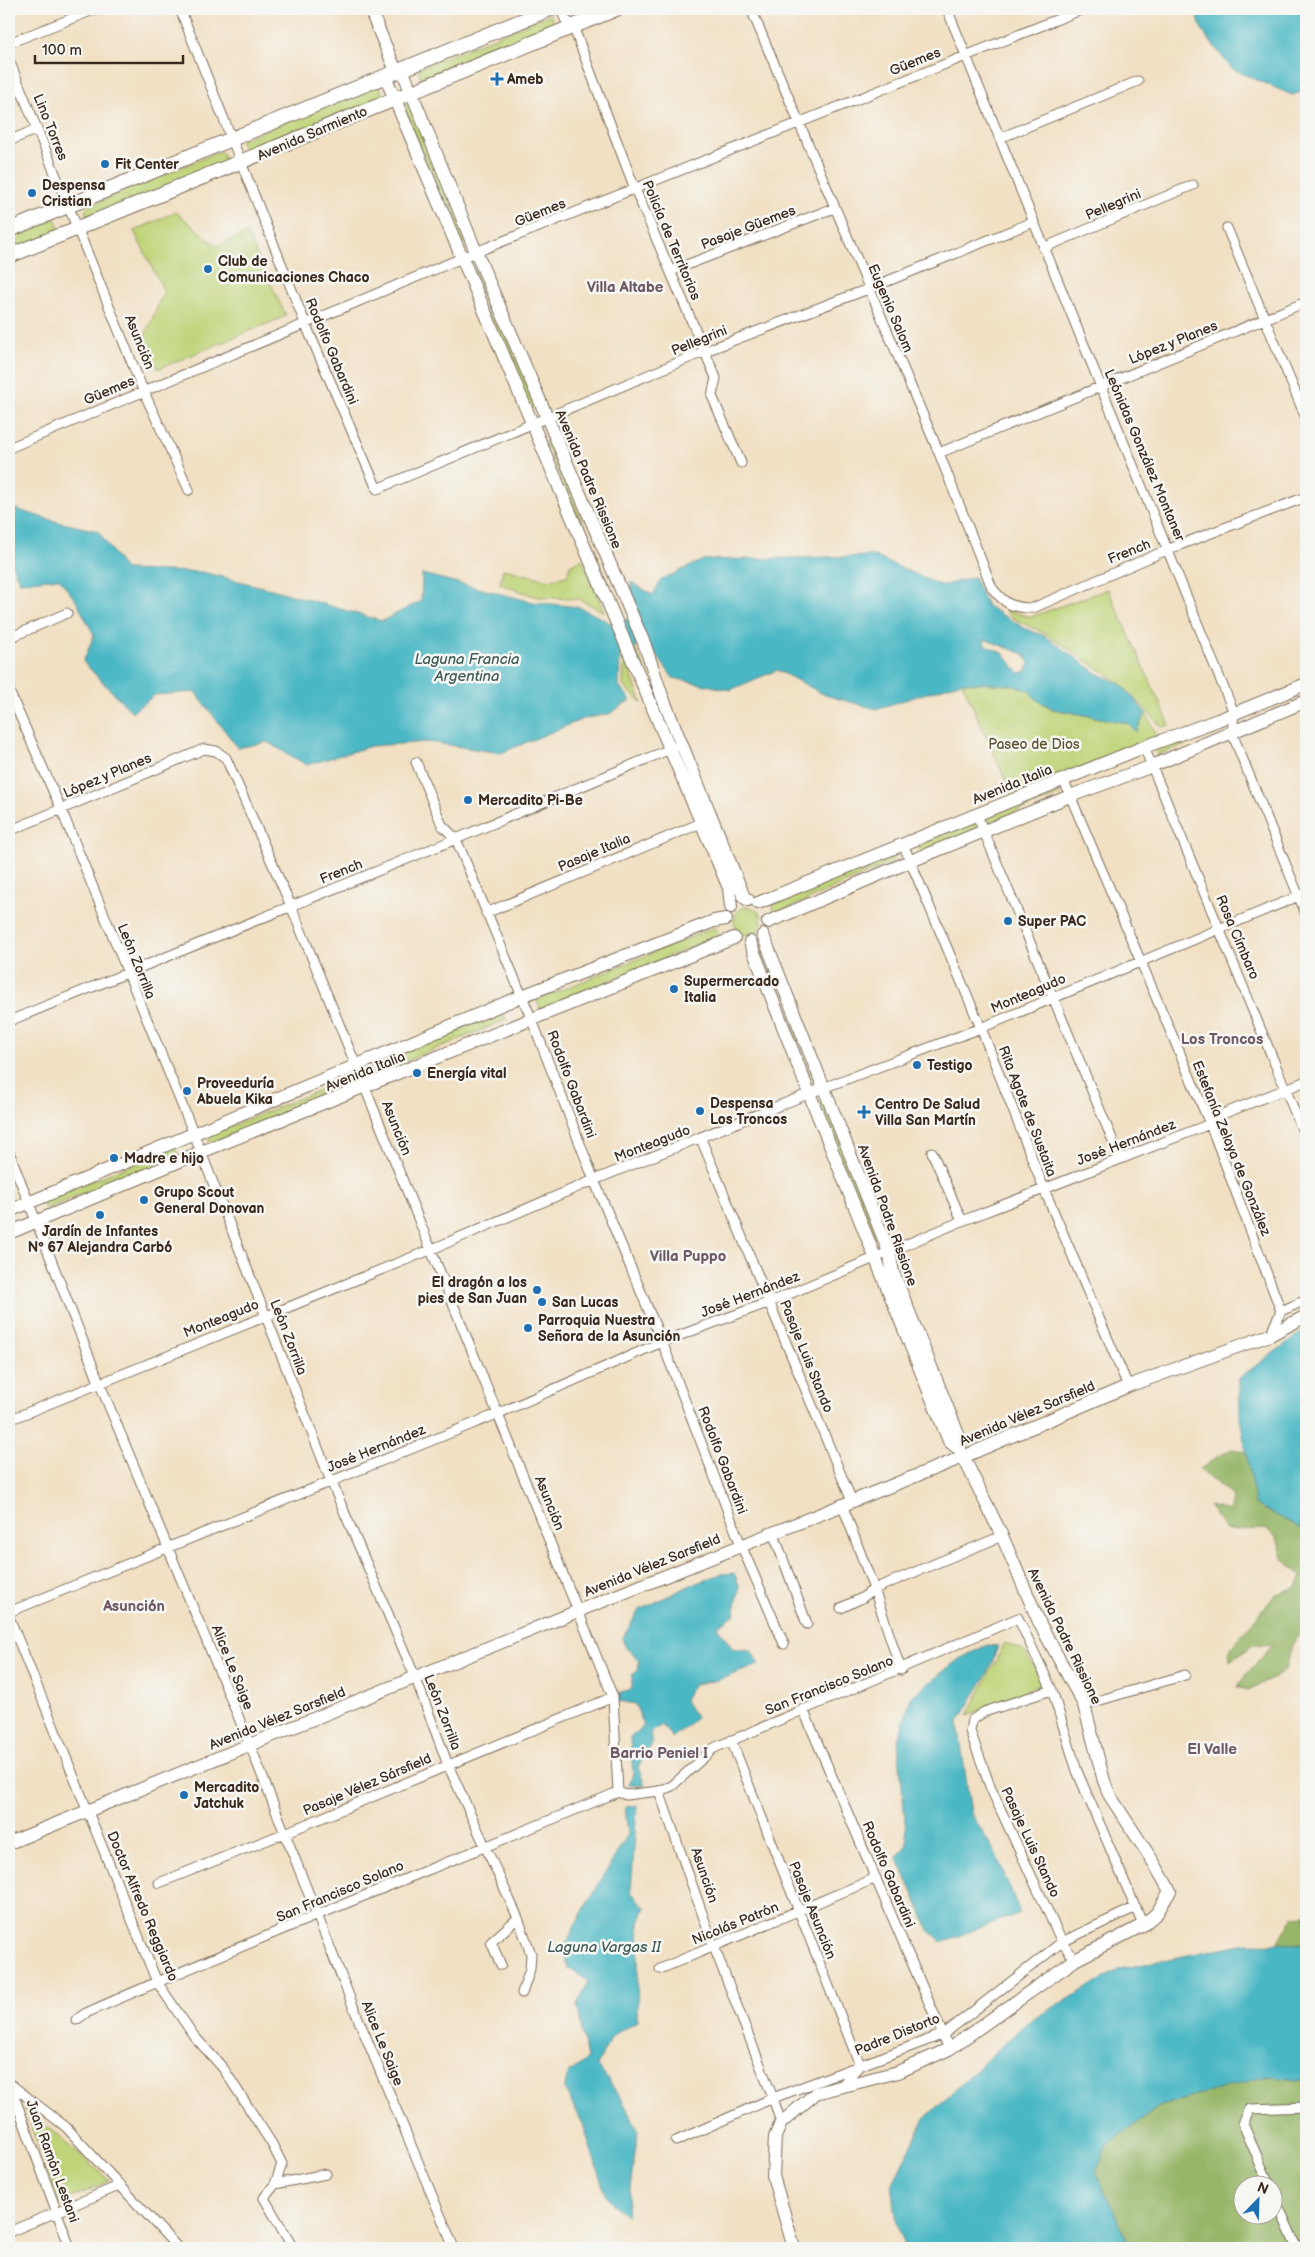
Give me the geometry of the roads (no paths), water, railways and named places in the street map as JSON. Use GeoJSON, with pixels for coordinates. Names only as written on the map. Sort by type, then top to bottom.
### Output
{"type":"FeatureCollection","features":[{"type":"Feature","properties":{"kind":"main road"},"geometry":{"type":"LineString","coordinates":[[370,9],[394,72],[396,98],[462,259],[728,888],[731,907],[726,919],[727,929],[734,938],[741,942],[750,942],[763,935],[768,922],[765,910],[753,902],[740,901],[731,907]]}},
{"type":"Feature","properties":{"kind":"main road","name":"Avenida Sarmiento"},"geometry":{"type":"LineString","coordinates":[[9,230],[550,9]]}},
{"type":"Feature","properties":{"kind":"main road","name":"Avenida Sarmiento"},"geometry":{"type":"LineString","coordinates":[[9,256],[616,9]]}},
{"type":"Feature","properties":{"kind":"main road","name":"Avenida Padre Rissione"},"geometry":{"type":"LineString","coordinates":[[394,72],[412,92],[476,252],[644,643],[744,898],[753,902]]}},
{"type":"Feature","properties":{"kind":"main road","name":"Avenida Italia"},"geometry":{"type":"LineString","coordinates":[[753,902],[1144,747],[1218,720],[1234,712],[1305,689]]}},
{"type":"Feature","properties":{"kind":"main road"},"geometry":{"type":"LineString","coordinates":[[768,922],[910,861],[1070,796],[1151,767],[1306,702]]}},
{"type":"Feature","properties":{"kind":"main road","name":"Avenida Italia"},"geometry":{"type":"LineString","coordinates":[[9,1211],[193,1132],[522,996],[714,921],[726,919]]}},
{"type":"Feature","properties":{"kind":"main road","name":"Avenida Padre Rissione"},"geometry":{"type":"LineString","coordinates":[[763,935],[889,1252],[893,1272],[960,1440],[961,1454]]}},
{"type":"Feature","properties":{"kind":"main road","name":"Avenida Italia"},"geometry":{"type":"LineString","coordinates":[[9,1233],[201,1152],[734,938]]}},
{"type":"Feature","properties":{"kind":"main road","name":"Avenida Padre Rissione"},"geometry":{"type":"LineString","coordinates":[[750,942],[809,1094],[949,1441],[961,1454],[1002,1536],[1040,1624],[1084,1705],[1104,1781],[1110,1796],[1154,1863],[1170,1892],[1157,1913],[1143,1925]]}},
{"type":"Feature","properties":{"kind":"main road","name":"Avenida Vélez Sarsfield"},"geometry":{"type":"LineString","coordinates":[[9,1843],[416,1679],[578,1610],[847,1503],[1128,1386],[1270,1335],[1306,1316]]}},
{"type":"Feature","properties":{"kind":"main road"},"geometry":{"type":"LineString","coordinates":[[794,2248],[774,2176],[775,2137],[781,2123],[816,2093],[898,2072],[949,2049],[1075,1960],[1143,1925]]}},
{"type":"Feature","properties":{"kind":"street"},"geometry":{"type":"LineString","coordinates":[[9,43],[96,9]]}},
{"type":"Feature","properties":{"kind":"street","name":"Rodolfo Gabardini"},"geometry":{"type":"LineString","coordinates":[[180,9],[305,323],[377,489]]}},
{"type":"Feature","properties":{"kind":"street","name":"Policía de Territorios"},"geometry":{"type":"LineString","coordinates":[[561,9],[565,19],[573,26],[635,189],[716,378],[712,396],[741,463]]}},
{"type":"Feature","properties":{"kind":"street","name":"Eugenio Salom"},"geometry":{"type":"LineString","coordinates":[[751,9],[938,454],[992,588],[1002,601],[1018,608]]}},
{"type":"Feature","properties":{"kind":"street","name":"Leónidas González Montaner"},"geometry":{"type":"LineString","coordinates":[[947,9],[1234,712],[1232,733],[1303,895],[1306,914]]}},
{"type":"Feature","properties":{"kind":"street","name":"Güemes"},"geometry":{"type":"LineString","coordinates":[[9,448],[476,252],[1083,9]]}},
{"type":"Feature","properties":{"kind":"street","name":"Lino Torres"},"geometry":{"type":"LineString","coordinates":[[9,60],[68,205]]}},
{"type":"Feature","properties":{"kind":"street"},"geometry":{"type":"LineString","coordinates":[[1000,138],[1138,81]]}},
{"type":"Feature","properties":{"kind":"street"},"geometry":{"type":"LineString","coordinates":[[9,141],[37,129]]}},
{"type":"Feature","properties":{"kind":"street","name":"Pellegrini"},"geometry":{"type":"LineString","coordinates":[[1043,248],[1193,185]]}},
{"type":"Feature","properties":{"kind":"street","name":"Asunción"},"geometry":{"type":"LineString","coordinates":[[68,205],[144,390],[189,490]]}},
{"type":"Feature","properties":{"kind":"street","name":"Pasaje Güemes"},"geometry":{"type":"LineString","coordinates":[[671,272],[834,208]]}},
{"type":"Feature","properties":{"kind":"street","name":"Pellegrini"},"geometry":{"type":"LineString","coordinates":[[377,489],[704,352],[868,289],[1033,222]]}},
{"type":"Feature","properties":{"kind":"street"},"geometry":{"type":"LineString","coordinates":[[1227,228],[1306,418]]}},
{"type":"Feature","properties":{"kind":"street","name":"López y Planes"},"geometry":{"type":"LineString","coordinates":[[938,454],[1306,302]]}},
{"type":"Feature","properties":{"kind":"street","name":"French"},"geometry":{"type":"LineString","coordinates":[[1018,608],[1033,608],[1169,549],[1306,497]]}},
{"type":"Feature","properties":{"kind":"street"},"geometry":{"type":"LineString","coordinates":[[9,638],[67,613]]}},
{"type":"Feature","properties":{"kind":"street","name":"León Zorrilla"},"geometry":{"type":"LineString","coordinates":[[9,691],[61,809],[193,1132],[331,1481],[416,1679],[448,1765],[518,1918],[531,1954],[530,1969],[522,1993]]}},
{"type":"Feature","properties":{"kind":"street","name":"French"},"geometry":{"type":"LineString","coordinates":[[9,1021],[456,839],[682,744]]}},
{"type":"Feature","properties":{"kind":"street","name":"Rosa Címbaro"},"geometry":{"type":"LineString","coordinates":[[1144,747],[1306,1139]]}},
{"type":"Feature","properties":{"kind":"street","name":"López y Planes"},"geometry":{"type":"LineString","coordinates":[[9,831],[204,750],[216,751]]}},
{"type":"Feature","properties":{"kind":"street","name":"Asunción"},"geometry":{"type":"LineString","coordinates":[[216,751],[226,758],[291,906],[613,1697],[618,1792]]}},
{"type":"Feature","properties":{"kind":"street","name":"Rodolfo Gabardini"},"geometry":{"type":"LineString","coordinates":[[416,762],[442,825],[456,839],[522,996],[594,1180],[662,1342],[740,1545],[784,1644]]}},
{"type":"Feature","properties":{"kind":"street","name":"Estefanía Zelaya de González"},"geometry":{"type":"LineString","coordinates":[[1063,780],[1210,1124],[1281,1310]]}},
{"type":"Feature","properties":{"kind":"street"},"geometry":{"type":"LineString","coordinates":[[977,814],[1120,1158]]}},
{"type":"Feature","properties":{"kind":"street","name":"Pasaje Italia"},"geometry":{"type":"LineString","coordinates":[[486,913],[713,818]]}},
{"type":"Feature","properties":{"kind":"street","name":"Rita Agote de Sustaita"},"geometry":{"type":"LineString","coordinates":[[903,844],[981,1028],[1044,1189],[1128,1386]]}},
{"type":"Feature","properties":{"kind":"street","name":"Monteagudo"},"geometry":{"type":"LineString","coordinates":[[9,1420],[99,1382],[430,1250],[594,1180],[701,1139],[823,1088],[981,1028],[1139,961],[1303,895]]}},
{"type":"Feature","properties":{"kind":"street","name":"José Hernández"},"geometry":{"type":"LineString","coordinates":[[9,1612],[497,1414],[662,1342],[770,1302],[962,1221],[1210,1124],[1215,1117],[1306,1081]]}},
{"type":"Feature","properties":{"kind":"street","name":"Pasaje Luis Stando"},"geometry":{"type":"LineString","coordinates":[[701,1139],[770,1302],[847,1503],[901,1670]]}},
{"type":"Feature","properties":{"kind":"street","name":"Alice Le Saige"},"geometry":{"type":"LineString","coordinates":[[9,1152],[99,1382],[250,1745],[355,2011],[454,2248]]}},
{"type":"Feature","properties":{"kind":"street"},"geometry":{"type":"LineString","coordinates":[[932,1152],[962,1221]]}},
{"type":"Feature","properties":{"kind":"street"},"geometry":{"type":"LineString","coordinates":[[1270,1335],[1281,1310],[1306,1300]]}},
{"type":"Feature","properties":{"kind":"street"},"geometry":{"type":"LineString","coordinates":[[773,1532],[808,1624]]}},
{"type":"Feature","properties":{"kind":"street"},"geometry":{"type":"LineString","coordinates":[[841,1608],[862,1598],[874,1589],[1002,1536]]}},
{"type":"Feature","properties":{"kind":"street","name":"Doctor Alfredo Reggiardo"},"geometry":{"type":"LineString","coordinates":[[9,1617],[157,1982],[194,2036],[223,2068],[272,2144],[282,2164],[275,2184],[264,2198],[293,2248]]}},
{"type":"Feature","properties":{"kind":"street","name":"San Francisco Solano"},"geometry":{"type":"LineString","coordinates":[[659,1791],[672,1786],[714,1748],[731,1740],[901,1670],[1018,1618],[1024,1631]]}},
{"type":"Feature","properties":{"kind":"street"},"geometry":{"type":"LineString","coordinates":[[1040,1624],[1024,1631],[1052,1690],[1078,1772],[1143,1925]]}},
{"type":"Feature","properties":{"kind":"street"},"geometry":{"type":"LineString","coordinates":[[1084,1705],[1185,1675]]}},
{"type":"Feature","properties":{"kind":"street","name":"Pasaje Luis Stando"},"geometry":{"type":"LineString","coordinates":[[1052,1690],[984,1712],[972,1720],[970,1731],[991,1789],[1062,1942],[1075,1960]]}},
{"type":"Feature","properties":{"kind":"street","name":"Pasaje Vélez Sársfield"},"geometry":{"type":"LineString","coordinates":[[159,1883],[285,1833],[613,1697]]}},
{"type":"Feature","properties":{"kind":"street","name":"Rodolfo Gabardini"},"geometry":{"type":"LineString","coordinates":[[803,1709],[949,2049]]}},
{"type":"Feature","properties":{"kind":"street","name":"Pasaje Asunción"},"geometry":{"type":"LineString","coordinates":[[731,1740],[860,2065]]}},
{"type":"Feature","properties":{"kind":"street"},"geometry":{"type":"LineString","coordinates":[[618,1792],[626,1795],[659,1791]]}},
{"type":"Feature","properties":{"kind":"street","name":"Asunción"},"geometry":{"type":"LineString","coordinates":[[659,1791],[714,1947],[781,2123]]}},
{"type":"Feature","properties":{"kind":"street","name":"San Francisco Solano"},"geometry":{"type":"LineString","coordinates":[[76,2020],[157,1982],[410,1876],[618,1792]]}},
{"type":"Feature","properties":{"kind":"street","name":"Nicolás Patrón"},"geometry":{"type":"LineString","coordinates":[[660,1969],[876,1878]]}},
{"type":"Feature","properties":{"kind":"street","name":"Padre Distorto"},"geometry":{"type":"LineString","coordinates":[[676,2141],[773,2098],[944,2034],[1062,1942],[1136,1907]]}},
{"type":"Feature","properties":{"kind":"street"},"geometry":{"type":"LineString","coordinates":[[501,1965],[491,1942],[518,1918]]}},
{"type":"Feature","properties":{"kind":"street"},"geometry":{"type":"LineString","coordinates":[[842,2085],[860,2065]]}},
{"type":"Feature","properties":{"kind":"street"},"geometry":{"type":"LineString","coordinates":[[9,2084],[66,2127],[178,2248]]}},
{"type":"Feature","properties":{"kind":"street","name":"Juan Ramón Lestani"},"geometry":{"type":"LineString","coordinates":[[9,2084],[70,2248]]}},
{"type":"Feature","properties":{"kind":"street"},"geometry":{"type":"LineString","coordinates":[[1265,2174],[1243,2124],[1250,2109],[1306,2107]]}},
{"type":"Feature","properties":{"kind":"street"},"geometry":{"type":"LineString","coordinates":[[275,2184],[326,2174]]}},
{"type":"Feature","properties":{"kind":"street"},"geometry":{"type":"LineString","coordinates":[[9,2232],[121,2185]]}},
{"type":"Feature","properties":{"kind":"street"},"geometry":{"type":"LineString","coordinates":[[1282,2214],[1297,2248]]}},
{"type":"Feature","properties":{"kind":"water"},"geometry":{"type":"Polygon","coordinates":[[[1204,9],[1306,9],[1306,91],[1292,95],[1232,69],[1203,32],[1197,16],[1204,9]]]}},
{"type":"Feature","properties":{"kind":"water","name":"Laguna Francia Argentina"},"geometry":{"type":"Polygon","coordinates":[[[9,507],[58,522],[98,531],[125,570],[202,572],[275,590],[382,621],[421,601],[422,574],[533,602],[579,607],[613,624],[637,616],[631,582],[653,595],[661,580],[703,560],[874,556],[942,586],[974,577],[987,606],[1026,629],[1045,636],[1097,673],[1121,684],[1146,713],[1136,732],[1127,723],[1053,709],[1037,700],[1028,690],[1011,685],[962,682],[876,709],[825,695],[777,670],[730,690],[673,678],[648,643],[644,643],[620,655],[619,686],[631,700],[609,714],[583,719],[501,753],[428,742],[371,746],[307,765],[267,742],[238,748],[195,692],[155,695],[132,712],[83,662],[94,635],[76,601],[59,578],[20,582],[9,559],[9,507]],[[984,639],[985,645],[1003,653],[1019,673],[1027,671],[1029,663],[1024,654],[984,639]]]}},
{"type":"Feature","properties":{"kind":"water"},"geometry":{"type":"Polygon","coordinates":[[[1306,1329],[1306,1531],[1255,1504],[1240,1418],[1239,1378],[1306,1329]]]}},
{"type":"Feature","properties":{"kind":"water"},"geometry":{"type":"Polygon","coordinates":[[[734,1573],[740,1587],[734,1615],[717,1627],[733,1649],[751,1650],[759,1665],[718,1680],[694,1684],[684,1699],[696,1718],[672,1738],[662,1725],[650,1733],[652,1744],[638,1767],[645,1786],[629,1785],[633,1773],[630,1738],[644,1726],[635,1704],[618,1701],[620,1692],[632,1689],[632,1675],[638,1671],[639,1660],[626,1648],[622,1639],[639,1610],[691,1585],[721,1574],[734,1573]]]}},
{"type":"Feature","properties":{"kind":"water"},"geometry":{"type":"Polygon","coordinates":[[[987,1645],[998,1646],[989,1671],[958,1723],[971,1813],[996,1854],[1020,1913],[942,1942],[929,1930],[897,1857],[907,1844],[898,1741],[911,1697],[959,1659],[987,1645]]]}},
{"type":"Feature","properties":{"kind":"water","name":"Laguna Vargas II"},"geometry":{"type":"Polygon","coordinates":[[[637,1805],[631,1892],[645,1907],[639,1923],[637,2021],[612,2036],[597,2065],[623,2101],[638,2132],[626,2216],[606,2197],[583,2124],[564,2089],[568,2074],[587,2059],[577,2005],[589,1981],[568,1968],[565,1947],[575,1925],[628,1834],[625,1807],[637,1805]]]}},
{"type":"Feature","properties":{"kind":"water"},"geometry":{"type":"Polygon","coordinates":[[[1246,1943],[1306,1944],[1306,2081],[1266,2076],[1160,2106],[1106,2146],[1096,2173],[1131,2248],[905,2248],[898,2230],[892,2185],[925,2118],[1026,2023],[1120,1969],[1246,1943]]]}},
{"type":"Feature","properties":{"kind":"place","name":"Ameb"},"geometry":{"type":"Point","coordinates":[497,79]}},
{"type":"Feature","properties":{"kind":"place","name":"Fit Center"},"geometry":{"type":"Point","coordinates":[105,164]}},
{"type":"Feature","properties":{"kind":"place","name":"Despensa Cristian"},"geometry":{"type":"Point","coordinates":[32,193]}},
{"type":"Feature","properties":{"kind":"place","name":"Club de Comunicaciones Chaco"},"geometry":{"type":"Point","coordinates":[208,269]}},
{"type":"Feature","properties":{"kind":"place","name":"Mercadito Pi-Be"},"geometry":{"type":"Point","coordinates":[468,800]}},
{"type":"Feature","properties":{"kind":"place","name":"Super PAC"},"geometry":{"type":"Point","coordinates":[1008,921]}},
{"type":"Feature","properties":{"kind":"place","name":"Supermercado Italia"},"geometry":{"type":"Point","coordinates":[674,989]}},
{"type":"Feature","properties":{"kind":"place","name":"Testigo"},"geometry":{"type":"Point","coordinates":[917,1065]}},
{"type":"Feature","properties":{"kind":"place","name":"Energía vital"},"geometry":{"type":"Point","coordinates":[417,1073]}},
{"type":"Feature","properties":{"kind":"place","name":"Proveeduría Abuela Kika"},"geometry":{"type":"Point","coordinates":[187,1091]}},
{"type":"Feature","properties":{"kind":"place","name":"Despensa Los Troncos"},"geometry":{"type":"Point","coordinates":[700,1111]}},
{"type":"Feature","properties":{"kind":"place","name":"Centro De Salud Villa San Martín"},"geometry":{"type":"Point","coordinates":[864,1112]}},
{"type":"Feature","properties":{"kind":"place","name":"Madre e hijo"},"geometry":{"type":"Point","coordinates":[114,1158]}},
{"type":"Feature","properties":{"kind":"place","name":"Grupo Scout General Donovan"},"geometry":{"type":"Point","coordinates":[144,1200]}},
{"type":"Feature","properties":{"kind":"place","name":"Jardín de Infantes Nº 67 Alejandra Carbó"},"geometry":{"type":"Point","coordinates":[100,1215]}},
{"type":"Feature","properties":{"kind":"place","name":"El dragón a los pies de San Juan"},"geometry":{"type":"Point","coordinates":[537,1290]}},
{"type":"Feature","properties":{"kind":"place","name":"San Lucas"},"geometry":{"type":"Point","coordinates":[542,1302]}},
{"type":"Feature","properties":{"kind":"place","name":"Parroquia Nuestra Señora de la Asunción"},"geometry":{"type":"Point","coordinates":[528,1328]}},
{"type":"Feature","properties":{"kind":"place","name":"Mercadito Jatchuk"},"geometry":{"type":"Point","coordinates":[184,1795]}},
{"type":"Feature","properties":{"kind":"district","name":"Villa Altabe"},"geometry":{"type":"Point","coordinates":[625,287]}},
{"type":"Feature","properties":{"kind":"district","name":"Los Troncos"},"geometry":{"type":"Point","coordinates":[1222,1039]}},
{"type":"Feature","properties":{"kind":"district","name":"Villa Puppo"},"geometry":{"type":"Point","coordinates":[688,1256]}},
{"type":"Feature","properties":{"kind":"district","name":"Asunción"},"geometry":{"type":"Point","coordinates":[134,1606]}},
{"type":"Feature","properties":{"kind":"district","name":"El Valle"},"geometry":{"type":"Point","coordinates":[1212,1749]}},
{"type":"Feature","properties":{"kind":"district","name":"Barrio Peniel I"},"geometry":{"type":"Point","coordinates":[659,1753]}},
{"type":"Feature","properties":{"kind":"park label","name":"Paseo de Dios"},"geometry":{"type":"Point","coordinates":[1034,744]}}]}
